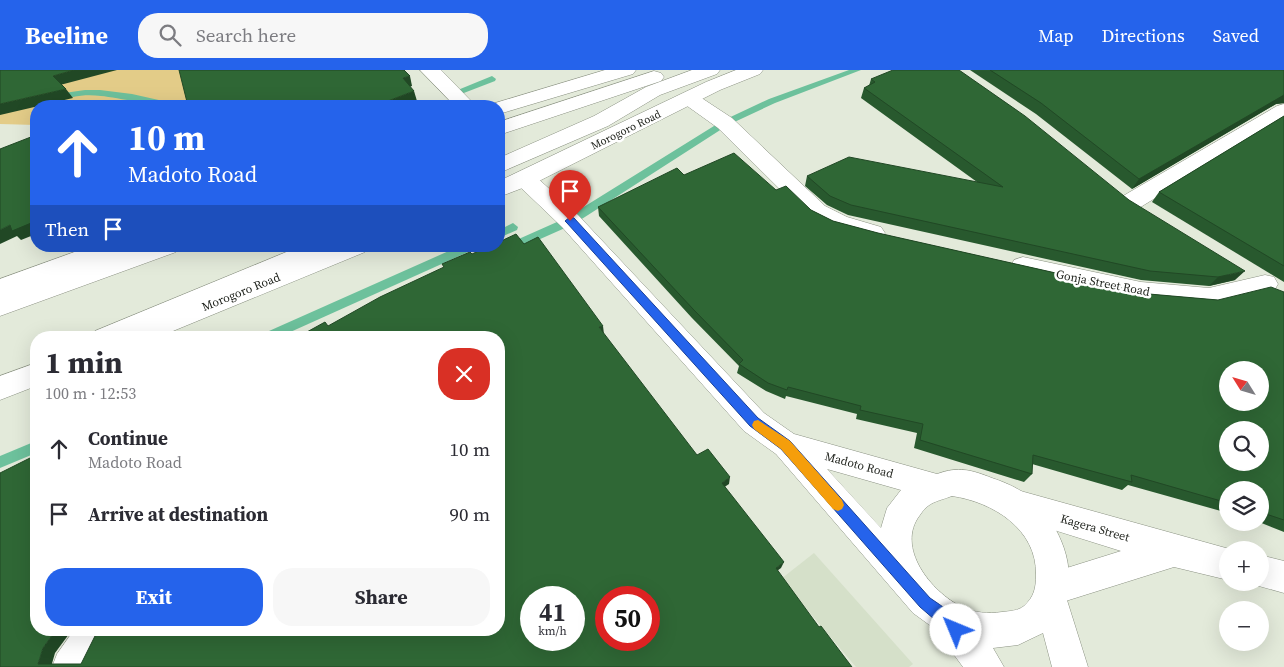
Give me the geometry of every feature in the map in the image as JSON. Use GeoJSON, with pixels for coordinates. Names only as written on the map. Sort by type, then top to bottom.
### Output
{"type":"FeatureCollection","features":[{"type":"Feature","properties":{"kind":"main road"},"geometry":{"type":"LineString","coordinates":[[430,70],[460,100]]}},
{"type":"Feature","properties":{"kind":"main road"},"geometry":{"type":"LineString","coordinates":[[505,127],[672,70]]}},
{"type":"Feature","properties":{"kind":"main road","name":"Morogoro Road"},"geometry":{"type":"LineString","coordinates":[[505,163],[601,121],[653,91],[710,70]]}},
{"type":"Feature","properties":{"kind":"main road","name":"Morogoro Road"},"geometry":{"type":"LineString","coordinates":[[505,187],[690,99],[713,86],[754,70]]}},
{"type":"Feature","properties":{"kind":"main road"},"geometry":{"type":"LineString","coordinates":[[505,106],[614,72]]}},
{"type":"Feature","properties":{"kind":"main road"},"geometry":{"type":"LineString","coordinates":[[690,99],[725,123],[817,212],[839,223],[894,238]]}},
{"type":"Feature","properties":{"kind":"main road"},"geometry":{"type":"LineString","coordinates":[[1131,202],[1284,110]]}},
{"type":"Feature","properties":{"kind":"main road","name":"Madoto Road"},"geometry":{"type":"LineString","coordinates":[[524,179],[570,221],[754,422],[786,445],[908,582]]}},
{"type":"Feature","properties":{"kind":"main road"},"geometry":{"type":"LineString","coordinates":[[0,289],[101,252]]}},
{"type":"Feature","properties":{"kind":"main road"},"geometry":{"type":"LineString","coordinates":[[0,306],[150,252]]}},
{"type":"Feature","properties":{"kind":"main road","name":"Morogoro Road"},"geometry":{"type":"LineString","coordinates":[[121,331],[311,252]]}},
{"type":"Feature","properties":{"kind":"main road","name":"Morogoro Road"},"geometry":{"type":"LineString","coordinates":[[144,331],[341,252]]}},
{"type":"Feature","properties":{"kind":"main road","name":"Gonja Street Road"},"geometry":{"type":"LineString","coordinates":[[998,261],[1141,292],[1209,298],[1275,290]]}},
{"type":"Feature","properties":{"kind":"main road"},"geometry":{"type":"LineString","coordinates":[[1240,269],[1275,290]]}},
{"type":"Feature","properties":{"kind":"main road"},"geometry":{"type":"LineString","coordinates":[[0,380],[30,368]]}},
{"type":"Feature","properties":{"kind":"main road"},"geometry":{"type":"LineString","coordinates":[[0,388],[30,376]]}},
{"type":"Feature","properties":{"kind":"main road","name":"Madoto Road"},"geometry":{"type":"LineString","coordinates":[[786,445],[870,467],[932,486]]}},
{"type":"Feature","properties":{"kind":"main road"},"geometry":{"type":"LineString","coordinates":[[952,482],[974,484],[996,493],[1017,505],[1036,527],[1050,553],[1054,570],[1051,594],[1041,614],[1027,625],[1008,631],[988,632],[967,628],[947,618],[925,602],[908,582],[898,560],[895,539],[898,519],[907,503],[918,493],[932,486],[952,482]]}},
{"type":"Feature","properties":{"kind":"main road","name":"Kagera Street"},"geometry":{"type":"LineString","coordinates":[[1017,505],[1174,551],[1219,562]]}},
{"type":"Feature","properties":{"kind":"main road"},"geometry":{"type":"LineString","coordinates":[[1051,594],[1174,551]]}},
{"type":"Feature","properties":{"kind":"main road"},"geometry":{"type":"LineString","coordinates":[[1269,573],[1284,577]]}},
{"type":"Feature","properties":{"kind":"main road"},"geometry":{"type":"LineString","coordinates":[[1051,594],[1070,667]]}},
{"type":"Feature","properties":{"kind":"main road"},"geometry":{"type":"LineString","coordinates":[[947,618],[986,667]]}},
{"type":"Feature","properties":{"kind":"main road"},"geometry":{"type":"LineString","coordinates":[[70,667],[90,636]]}},
{"type":"Feature","properties":{"kind":"shaded area"},"geometry":{"type":"Polygon","coordinates":[[[0,70],[277,70],[386,89],[414,100],[30,100],[30,125],[0,124],[0,70]]]}},
{"type":"Feature","properties":{"kind":"shaded area"},"geometry":{"type":"Polygon","coordinates":[[[814,553],[913,664],[909,667],[856,667],[781,579],[814,553]]]}},
{"type":"Feature","properties":{"kind":"building"},"geometry":{"type":"Polygon","coordinates":[[[0,70],[74,70],[53,76],[66,89],[0,104],[0,70]]]}},
{"type":"Feature","properties":{"kind":"building"},"geometry":{"type":"Polygon","coordinates":[[[179,70],[404,70],[410,76],[403,78],[414,91],[391,100],[186,100],[179,70]]]}},
{"type":"Feature","properties":{"kind":"building"},"geometry":{"type":"Polygon","coordinates":[[[893,70],[959,70],[1025,116],[1129,200],[1245,271],[1218,277],[1150,271],[851,205],[830,196],[807,176],[849,157],[1003,187],[864,88],[875,82],[871,79],[893,70]]]}},
{"type":"Feature","properties":{"kind":"building"},"geometry":{"type":"Polygon","coordinates":[[[990,70],[1284,70],[1284,95],[1139,179],[1041,103],[990,70]]]}},
{"type":"Feature","properties":{"kind":"building"},"geometry":{"type":"Polygon","coordinates":[[[1284,116],[1284,266],[1159,192],[1284,116]]]}},
{"type":"Feature","properties":{"kind":"building"},"geometry":{"type":"Polygon","coordinates":[[[30,137],[30,224],[12,231],[10,225],[0,230],[0,149],[30,137]]]}},
{"type":"Feature","properties":{"kind":"building"},"geometry":{"type":"Polygon","coordinates":[[[734,153],[776,190],[786,186],[811,210],[833,221],[878,233],[1149,294],[1218,300],[1271,287],[1284,292],[1284,520],[1269,515],[1269,481],[1219,481],[1219,500],[1131,475],[1132,482],[1033,455],[1032,474],[920,440],[923,424],[860,410],[861,406],[788,387],[787,390],[768,383],[739,364],[743,360],[598,207],[677,168],[684,175],[734,153]]]}},
{"type":"Feature","properties":{"kind":"building"},"geometry":{"type":"Polygon","coordinates":[[[516,234],[524,244],[538,237],[603,326],[599,327],[697,455],[708,449],[730,477],[722,483],[784,562],[776,568],[819,627],[821,626],[852,667],[0,667],[0,473],[30,458],[30,636],[52,636],[43,648],[38,664],[81,664],[95,636],[505,636],[505,331],[309,331],[325,322],[328,326],[380,297],[444,267],[442,264],[470,252],[472,254],[476,252],[505,252],[505,239],[516,234]]]}},
{"type":"Feature","properties":{"kind":"waterway"},"geometry":{"type":"LineString","coordinates":[[507,249],[570,221],[725,123],[772,101],[857,70]]}},
{"type":"Feature","properties":{"kind":"waterway"},"geometry":{"type":"LineString","coordinates":[[453,94],[492,79]]}},
{"type":"Feature","properties":{"kind":"waterway"},"geometry":{"type":"LineString","coordinates":[[58,90],[61,97],[72,94],[100,93],[147,100]]}},
{"type":"Feature","properties":{"kind":"waterway"},"geometry":{"type":"LineString","coordinates":[[505,231],[513,227]]}},
{"type":"Feature","properties":{"kind":"waterway"},"geometry":{"type":"LineString","coordinates":[[280,331],[458,252]]}},
{"type":"Feature","properties":{"kind":"waterway"},"geometry":{"type":"LineString","coordinates":[[0,462],[30,450]]}},
{"type":"Feature","properties":{"kind":"slow traffic"},"geometry":{"type":"LineString","coordinates":[[758,425],[786,445],[838,505]]}},
{"type":"Feature","properties":{"kind":"route"},"geometry":{"type":"LineString","coordinates":[[570,221],[754,422],[786,445],[925,602],[947,618],[956,630]]}}]}
